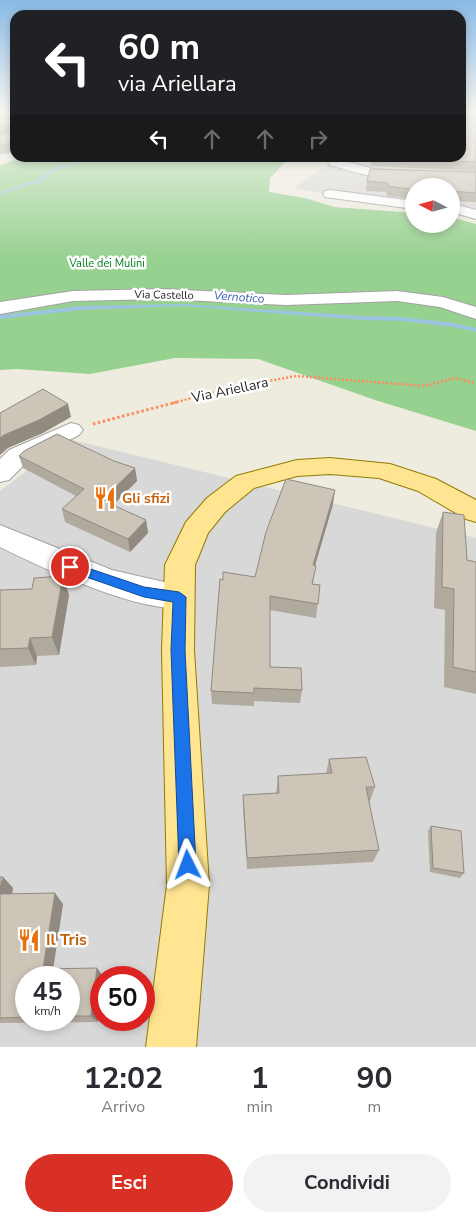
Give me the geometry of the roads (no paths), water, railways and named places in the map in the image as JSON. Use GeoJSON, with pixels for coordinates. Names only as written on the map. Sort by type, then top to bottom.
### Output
{"type":"FeatureCollection","features":[{"type":"Feature","properties":{"kind":"main road"},"geometry":{"type":"LineString","coordinates":[[172,1047],[188,885],[178,650],[180,565],[196,529],[216,504],[245,482],[297,468],[330,466],[381,470],[427,485],[476,512]]}},
{"type":"Feature","properties":{"kind":"street"},"geometry":{"type":"LineString","coordinates":[[334,162],[373,173],[402,176],[421,175]]}},
{"type":"Feature","properties":{"kind":"street"},"geometry":{"type":"LineString","coordinates":[[398,162],[402,176]]}},
{"type":"Feature","properties":{"kind":"street"},"geometry":{"type":"LineString","coordinates":[[330,194],[405,203]]}},
{"type":"Feature","properties":{"kind":"street"},"geometry":{"type":"LineString","coordinates":[[460,210],[476,216]]}},
{"type":"Feature","properties":{"kind":"street","name":"Via Castello"},"geometry":{"type":"LineString","coordinates":[[0,308],[73,296],[161,294],[286,300],[397,296],[443,302],[476,313]]}},
{"type":"Feature","properties":{"kind":"street"},"geometry":{"type":"LineString","coordinates":[[0,474],[18,456],[71,430]]}},
{"type":"Feature","properties":{"kind":"street"},"geometry":{"type":"LineString","coordinates":[[0,535],[88,574],[144,592],[179,597]]}},
{"type":"Feature","properties":{"kind":"waterway"},"geometry":{"type":"LineString","coordinates":[[0,193],[38,181],[59,167],[78,162]]}},
{"type":"Feature","properties":{"kind":"waterway","name":"Vernotico"},"geometry":{"type":"LineString","coordinates":[[0,317],[81,308],[183,305],[362,318],[402,319],[453,325],[476,330]]}},
{"type":"Feature","properties":{"kind":"place","name":"Gli sfizi"},"geometry":{"type":"Point","coordinates":[105,498]}},
{"type":"Feature","properties":{"kind":"place","name":"Il Tris"},"geometry":{"type":"Point","coordinates":[29,940]}},
{"type":"Feature","properties":{"kind":"park label","name":"Valle dei Mulini"},"geometry":{"type":"Point","coordinates":[107,263]}}]}
